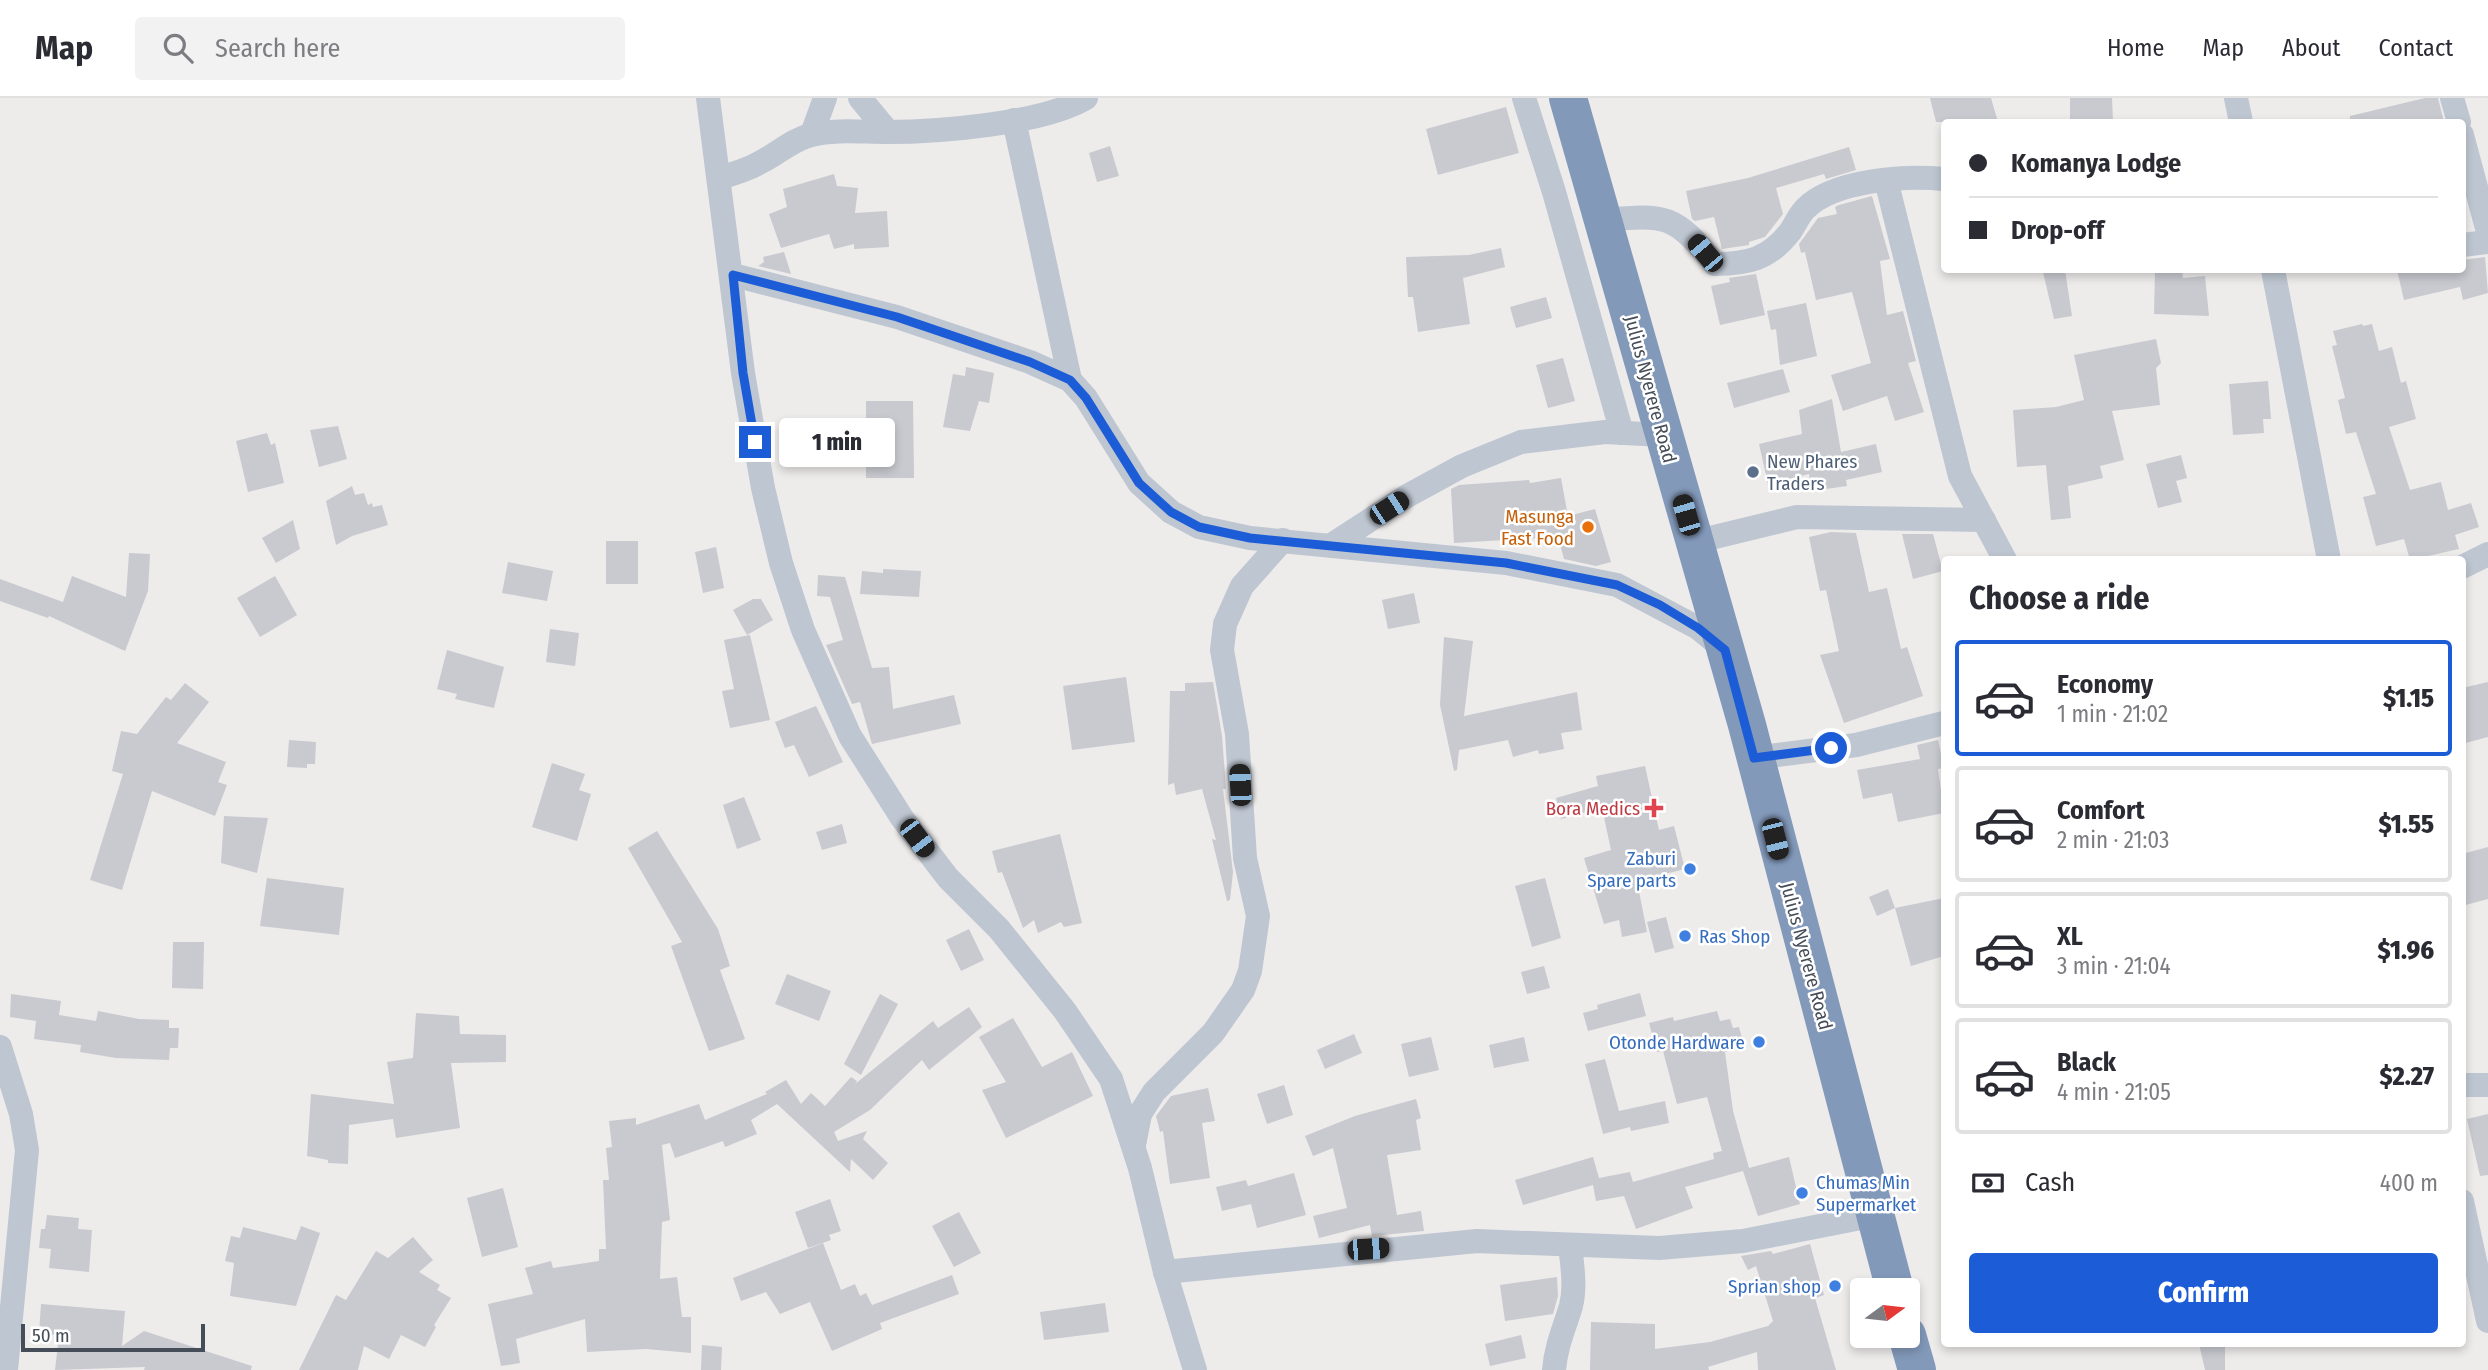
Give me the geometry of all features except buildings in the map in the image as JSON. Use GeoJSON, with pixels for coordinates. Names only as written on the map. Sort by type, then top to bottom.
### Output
{"type":"FeatureCollection","features":[{"type":"Feature","properties":{"kind":"highway","name":"Julius Nyerere Road"},"geometry":{"type":"LineString","coordinates":[[1568,98],[1725,650],[1892,1278]]}},
{"type":"Feature","properties":{"kind":"highway"},"geometry":{"type":"LineString","coordinates":[[1911,1348],[1917,1370]]}},
{"type":"Feature","properties":{"kind":"street"},"geometry":{"type":"LineString","coordinates":[[708,98],[733,275],[743,373],[763,488],[781,563],[803,630],[850,736],[901,818],[948,878],[999,929],[1065,1011],[1111,1079],[1195,1370]]}},
{"type":"Feature","properties":{"kind":"street"},"geometry":{"type":"LineString","coordinates":[[812,134],[825,98]]}},
{"type":"Feature","properties":{"kind":"street"},"geometry":{"type":"LineString","coordinates":[[860,98],[888,132]]}},
{"type":"Feature","properties":{"kind":"street"},"geometry":{"type":"LineString","coordinates":[[719,177],[761,162],[794,140],[812,134],[845,131],[888,132],[1014,120],[1042,116],[1086,98]]}},
{"type":"Feature","properties":{"kind":"street"},"geometry":{"type":"LineString","coordinates":[[1524,98],[1554,192],[1622,433]]}},
{"type":"Feature","properties":{"kind":"street"},"geometry":{"type":"LineString","coordinates":[[2236,98],[2240,119]]}},
{"type":"Feature","properties":{"kind":"street"},"geometry":{"type":"LineString","coordinates":[[2452,98],[2458,119]]}},
{"type":"Feature","properties":{"kind":"street"},"geometry":{"type":"LineString","coordinates":[[1014,120],[1070,380]]}},
{"type":"Feature","properties":{"kind":"street"},"geometry":{"type":"LineString","coordinates":[[2466,150],[2488,230]]}},
{"type":"Feature","properties":{"kind":"street"},"geometry":{"type":"LineString","coordinates":[[1604,220],[1651,216],[1674,222],[1715,264],[1756,261],[1772,253],[1805,208],[1851,185],[1913,176],[1941,179]]}},
{"type":"Feature","properties":{"kind":"street"},"geometry":{"type":"LineString","coordinates":[[1886,180],[1960,476],[2003,556]]}},
{"type":"Feature","properties":{"kind":"street"},"geometry":{"type":"LineString","coordinates":[[2466,245],[2488,242]]}},
{"type":"Feature","properties":{"kind":"street"},"geometry":{"type":"LineString","coordinates":[[2274,273],[2328,556]]}},
{"type":"Feature","properties":{"kind":"street"},"geometry":{"type":"LineString","coordinates":[[733,275],[897,317],[1030,362],[1070,380],[1086,398],[1139,483],[1171,512],[1199,527],[1250,538],[1334,544],[1506,563],[1617,585],[1660,605],[1698,628],[1725,650]]}},
{"type":"Feature","properties":{"kind":"street"},"geometry":{"type":"LineString","coordinates":[[1334,544],[1407,495],[1462,466],[1521,442],[1605,432],[1663,435]]}},
{"type":"Feature","properties":{"kind":"street"},"geometry":{"type":"LineString","coordinates":[[1694,542],[1797,517],[1984,520]]}},
{"type":"Feature","properties":{"kind":"street"},"geometry":{"type":"LineString","coordinates":[[1133,1149],[1140,1114],[1154,1092],[1213,1033],[1243,990],[1250,971],[1258,916],[1245,858],[1237,734],[1222,650],[1225,624],[1242,586],[1283,540]]}},
{"type":"Feature","properties":{"kind":"street"},"geometry":{"type":"LineString","coordinates":[[2466,564],[2488,554]]}},
{"type":"Feature","properties":{"kind":"street"},"geometry":{"type":"LineString","coordinates":[[1754,758],[1856,745],[1941,724]]}},
{"type":"Feature","properties":{"kind":"street"},"geometry":{"type":"LineString","coordinates":[[0,1047],[21,1114],[27,1150],[6,1370]]}},
{"type":"Feature","properties":{"kind":"street"},"geometry":{"type":"LineString","coordinates":[[2466,1085],[2488,1085]]}},
{"type":"Feature","properties":{"kind":"street"},"geometry":{"type":"LineString","coordinates":[[1165,1272],[1477,1241],[1659,1248],[1743,1241],[1876,1216]]}},
{"type":"Feature","properties":{"kind":"street"},"geometry":{"type":"LineString","coordinates":[[2466,1219],[2488,1321]]}},
{"type":"Feature","properties":{"kind":"street"},"geometry":{"type":"LineString","coordinates":[[1554,1370],[1556,1345],[1571,1306],[1573,1287],[1570,1245]]}},
{"type":"Feature","properties":{"kind":"place","name":"New Phares Traders"},"geometry":{"type":"Point","coordinates":[1753,472]}},
{"type":"Feature","properties":{"kind":"place","name":"Masunga Fast Food"},"geometry":{"type":"Point","coordinates":[1588,527]}},
{"type":"Feature","properties":{"kind":"place","name":"Bora Medics"},"geometry":{"type":"Point","coordinates":[1654,808]}},
{"type":"Feature","properties":{"kind":"place","name":"Zaburi Spare parts"},"geometry":{"type":"Point","coordinates":[1690,869]}},
{"type":"Feature","properties":{"kind":"place","name":"Ras Shop"},"geometry":{"type":"Point","coordinates":[1685,936]}},
{"type":"Feature","properties":{"kind":"place","name":"Otonde Hardware"},"geometry":{"type":"Point","coordinates":[1759,1042]}},
{"type":"Feature","properties":{"kind":"place","name":"Chumas Min Supermarket"},"geometry":{"type":"Point","coordinates":[1802,1193]}},
{"type":"Feature","properties":{"kind":"place","name":"Sprian shop"},"geometry":{"type":"Point","coordinates":[1835,1286]}},
{"type":"Feature","properties":{"kind":"route"},"geometry":{"type":"LineString","coordinates":[[755,442],[743,373],[733,275],[897,317],[1030,362],[1070,380],[1086,398],[1139,483],[1171,512],[1199,527],[1250,538],[1334,544],[1506,563],[1617,585],[1660,605],[1698,628],[1725,650],[1754,758],[1831,748]]}}]}
